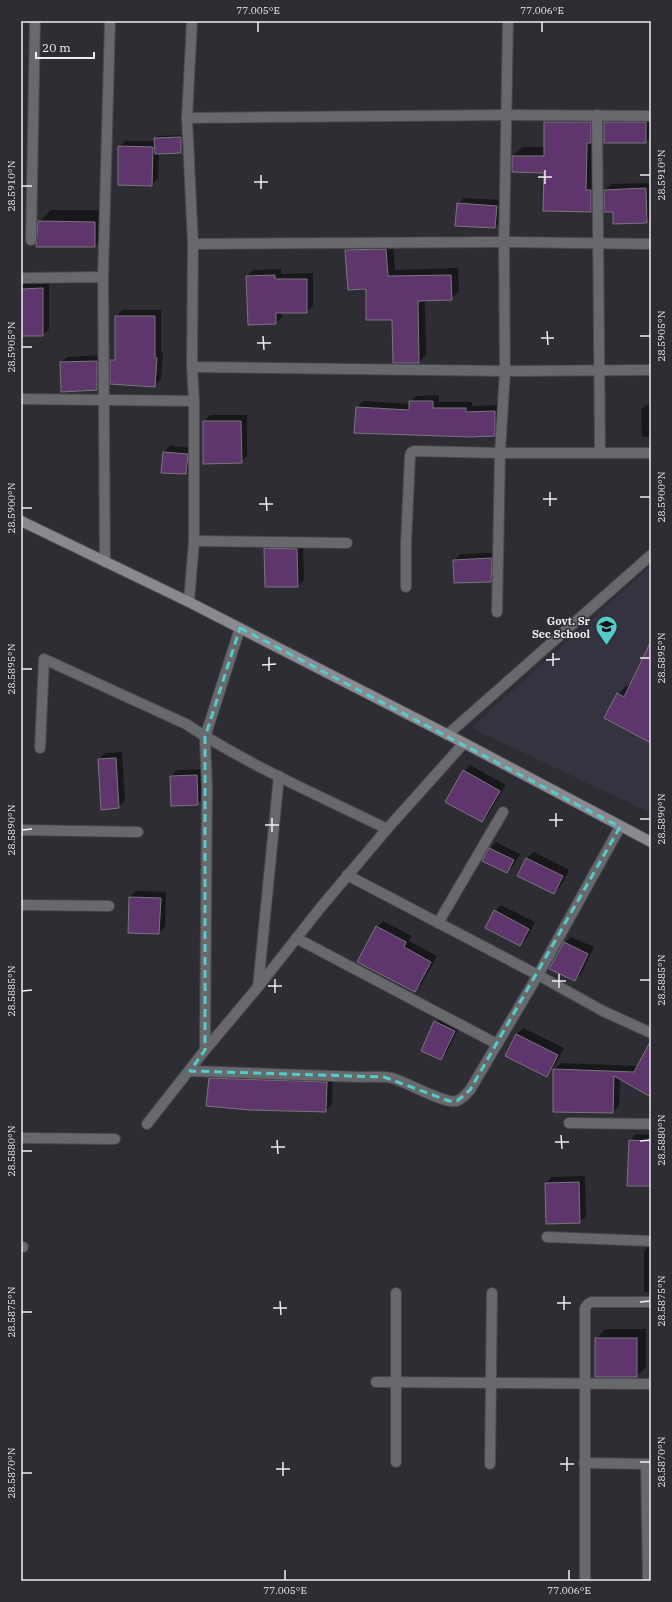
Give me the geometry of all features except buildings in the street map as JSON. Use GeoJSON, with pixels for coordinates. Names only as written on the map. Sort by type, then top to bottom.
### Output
{"type":"FeatureCollection","features":[{"type":"Feature","properties":{"kind":"street"},"geometry":{"type":"LineString","coordinates":[[31,240],[35,21]]}},
{"type":"Feature","properties":{"kind":"street"},"geometry":{"type":"LineString","coordinates":[[105,562],[103,277],[110,21]]}},
{"type":"Feature","properties":{"kind":"street"},"geometry":{"type":"LineString","coordinates":[[189,602],[194,541],[194,401],[192,367],[193,244],[187,118],[192,21]]}},
{"type":"Feature","properties":{"kind":"street"},"geometry":{"type":"LineString","coordinates":[[497,612],[500,453],[505,371],[504,242],[508,21]]}},
{"type":"Feature","properties":{"kind":"street"},"geometry":{"type":"LineString","coordinates":[[187,118],[506,115],[651,116]]}},
{"type":"Feature","properties":{"kind":"street"},"geometry":{"type":"LineString","coordinates":[[597,115],[600,453]]}},
{"type":"Feature","properties":{"kind":"street"},"geometry":{"type":"LineString","coordinates":[[193,244],[504,242],[651,244]]}},
{"type":"Feature","properties":{"kind":"street"},"geometry":{"type":"LineString","coordinates":[[21,278],[103,277]]}},
{"type":"Feature","properties":{"kind":"street"},"geometry":{"type":"LineString","coordinates":[[192,367],[505,371],[651,370]]}},
{"type":"Feature","properties":{"kind":"street"},"geometry":{"type":"LineString","coordinates":[[21,399],[194,401]]}},
{"type":"Feature","properties":{"kind":"street"},"geometry":{"type":"LineString","coordinates":[[406,587],[406,535],[411,453],[414,451],[500,453],[651,453]]}},
{"type":"Feature","properties":{"kind":"street"},"geometry":{"type":"LineString","coordinates":[[21,521],[189,602],[464,743],[620,827],[651,842]]}},
{"type":"Feature","properties":{"kind":"street"},"geometry":{"type":"LineString","coordinates":[[194,541],[347,543]]}},
{"type":"Feature","properties":{"kind":"street"},"geometry":{"type":"LineString","coordinates":[[446,735],[651,555]]}},
{"type":"Feature","properties":{"kind":"street"},"geometry":{"type":"LineString","coordinates":[[205,1050],[207,788],[205,737],[240,628]]}},
{"type":"Feature","properties":{"kind":"street"},"geometry":{"type":"LineString","coordinates":[[40,748],[44,659],[186,724],[205,737],[278,776],[387,829]]}},
{"type":"Feature","properties":{"kind":"street"},"geometry":{"type":"LineString","coordinates":[[147,1124],[205,1050],[258,987],[347,876],[464,743]]}},
{"type":"Feature","properties":{"kind":"street"},"geometry":{"type":"LineString","coordinates":[[258,987],[278,776]]}},
{"type":"Feature","properties":{"kind":"street"},"geometry":{"type":"LineString","coordinates":[[438,923],[503,812]]}},
{"type":"Feature","properties":{"kind":"street"},"geometry":{"type":"LineString","coordinates":[[190,1071],[384,1077],[405,1082],[442,1099],[453,1101],[461,1099],[470,1090],[538,975],[620,827]]}},
{"type":"Feature","properties":{"kind":"street"},"geometry":{"type":"LineString","coordinates":[[21,830],[138,832]]}},
{"type":"Feature","properties":{"kind":"street"},"geometry":{"type":"LineString","coordinates":[[347,876],[538,975],[603,1011],[651,1033]]}},
{"type":"Feature","properties":{"kind":"street"},"geometry":{"type":"LineString","coordinates":[[21,905],[109,906]]}},
{"type":"Feature","properties":{"kind":"street"},"geometry":{"type":"LineString","coordinates":[[296,938],[497,1044]]}},
{"type":"Feature","properties":{"kind":"street"},"geometry":{"type":"LineString","coordinates":[[569,1123],[651,1124]]}},
{"type":"Feature","properties":{"kind":"street"},"geometry":{"type":"LineString","coordinates":[[21,1138],[115,1139]]}},
{"type":"Feature","properties":{"kind":"street"},"geometry":{"type":"LineString","coordinates":[[547,1237],[651,1240]]}},
{"type":"Feature","properties":{"kind":"street"},"geometry":{"type":"LineString","coordinates":[[396,1293],[396,1462]]}},
{"type":"Feature","properties":{"kind":"street"},"geometry":{"type":"LineString","coordinates":[[490,1464],[492,1293]]}},
{"type":"Feature","properties":{"kind":"street"},"geometry":{"type":"LineString","coordinates":[[585,1581],[585,1308],[592,1302],[651,1302]]}},
{"type":"Feature","properties":{"kind":"street"},"geometry":{"type":"LineString","coordinates":[[376,1382],[651,1384]]}},
{"type":"Feature","properties":{"kind":"street"},"geometry":{"type":"LineString","coordinates":[[584,1463],[648,1464],[648,1581]]}},
{"type":"Feature","properties":{"kind":"highlighted area"},"geometry":{"type":"Polygon","coordinates":[[[240,628],[620,827],[470,1090],[457,1101],[449,1101],[384,1077],[190,1071],[205,1050],[205,737],[240,628]]]}},
{"type":"Feature","properties":{"kind":"shaded area","name":"Govt. Sr Sec School"},"geometry":{"type":"Polygon","coordinates":[[[651,566],[651,813],[471,728],[651,566]]]}},
{"type":"Feature","properties":{"kind":"place","name":"Govt. Sr Sec School"},"geometry":{"type":"Point","coordinates":[606,646]}}]}
